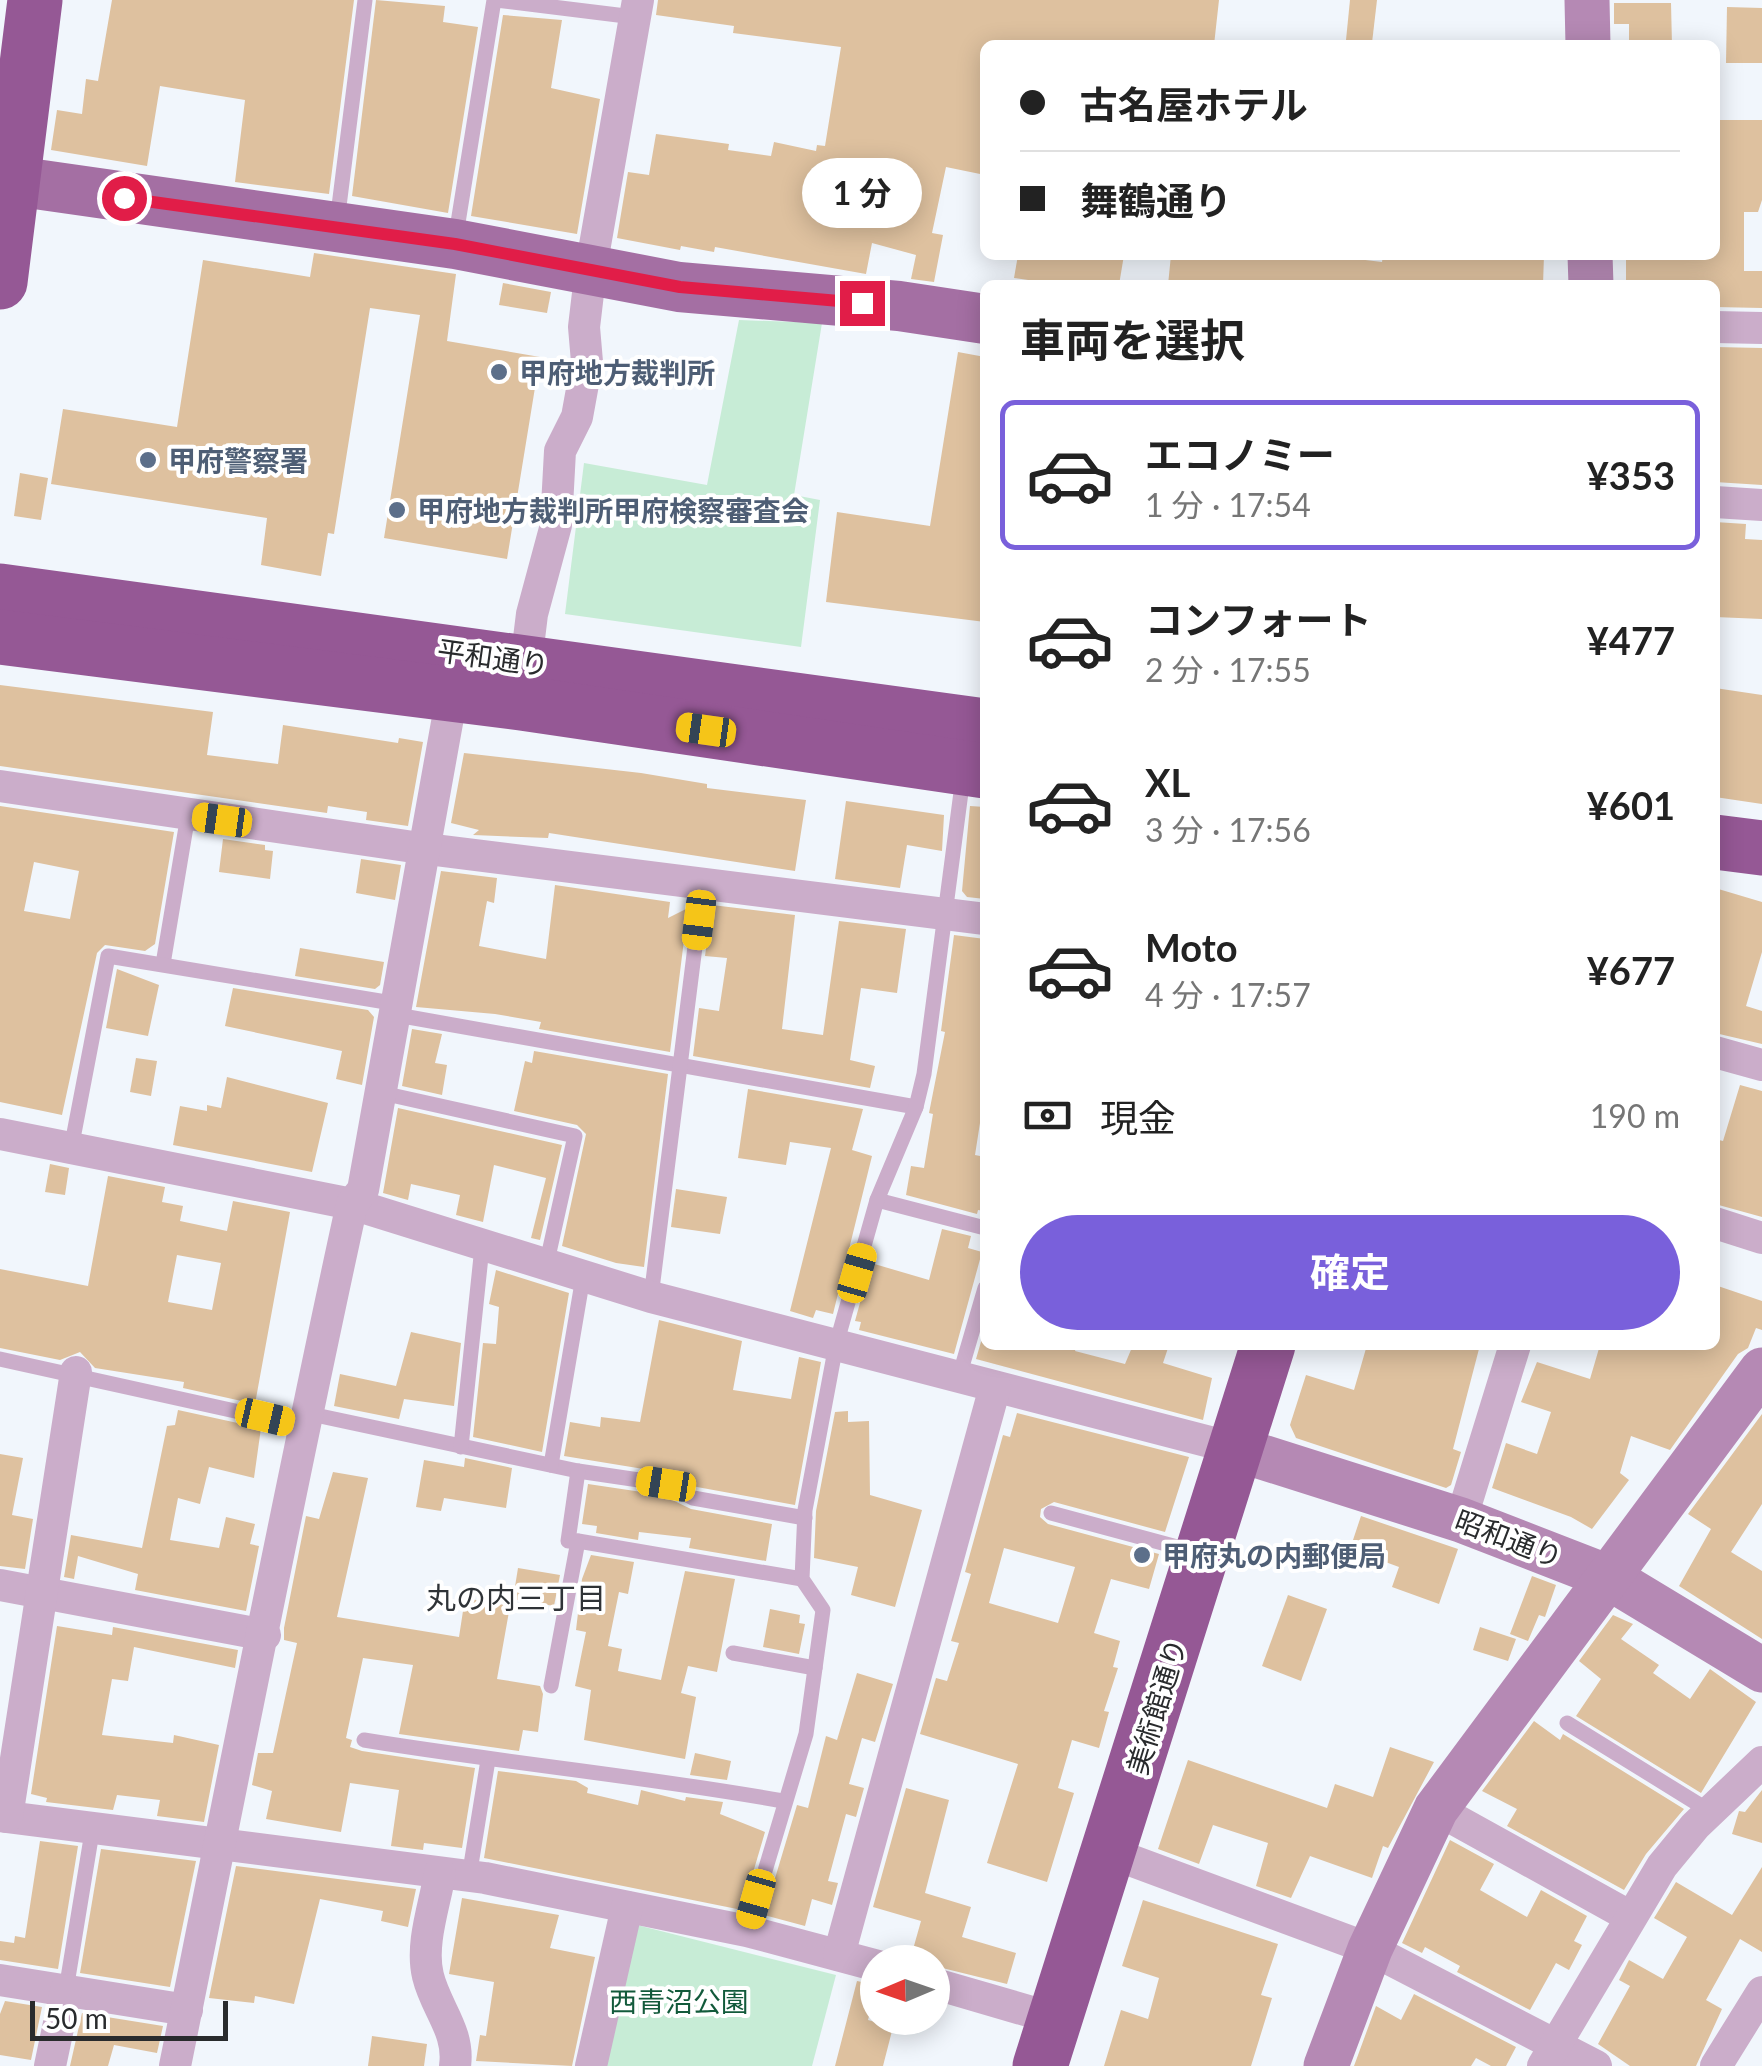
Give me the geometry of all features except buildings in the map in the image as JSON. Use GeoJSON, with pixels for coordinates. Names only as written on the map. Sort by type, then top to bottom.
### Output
{"type":"FeatureCollection","features":[{"type":"Feature","properties":{"kind":"highway"},"geometry":{"type":"LineString","coordinates":[[0,282],[6,180],[35,0]]}},
{"type":"Feature","properties":{"kind":"highway","name":"平和通り"},"geometry":{"type":"LineString","coordinates":[[0,591],[524,682],[978,755]]}},
{"type":"Feature","properties":{"kind":"highway","name":"平和通り"},"geometry":{"type":"LineString","coordinates":[[0,637],[452,694],[524,682]]}},
{"type":"Feature","properties":{"kind":"highway"},"geometry":{"type":"LineString","coordinates":[[1720,843],[1762,848]]}},
{"type":"Feature","properties":{"kind":"highway","name":"美術館通り"},"geometry":{"type":"LineString","coordinates":[[1048,2043],[1266,1350]]}},
{"type":"Feature","properties":{"kind":"main road"},"geometry":{"type":"LineString","coordinates":[[6,180],[455,244],[680,287],[899,306],[980,318]]}},
{"type":"Feature","properties":{"kind":"street"},"geometry":{"type":"LineString","coordinates":[[1587,0],[1588,40]]}},
{"type":"Feature","properties":{"kind":"street"},"geometry":{"type":"LineString","coordinates":[[524,682],[532,614],[556,525],[560,451],[577,416],[587,362],[584,327],[591,268],[636,8]]}},
{"type":"Feature","properties":{"kind":"street"},"geometry":{"type":"LineString","coordinates":[[1720,326],[1762,328]]}},
{"type":"Feature","properties":{"kind":"street"},"geometry":{"type":"LineString","coordinates":[[1720,502],[1762,506]]}},
{"type":"Feature","properties":{"kind":"street"},"geometry":{"type":"LineString","coordinates":[[176,2066],[266,1634],[304,1420],[352,1204],[363,1190],[452,694]]}},
{"type":"Feature","properties":{"kind":"street"},"geometry":{"type":"LineString","coordinates":[[0,786],[427,849],[980,918]]}},
{"type":"Feature","properties":{"kind":"street"},"geometry":{"type":"LineString","coordinates":[[1720,1053],[1762,1065]]}},
{"type":"Feature","properties":{"kind":"street"},"geometry":{"type":"LineString","coordinates":[[0,1134],[352,1204],[482,1248],[651,1297],[1237,1448]]}},
{"type":"Feature","properties":{"kind":"street"},"geometry":{"type":"LineString","coordinates":[[1720,1225],[1762,1238]]}},
{"type":"Feature","properties":{"kind":"street"},"geometry":{"type":"LineString","coordinates":[[1462,1520],[1514,1350]]}},
{"type":"Feature","properties":{"kind":"street"},"geometry":{"type":"LineString","coordinates":[[1326,2066],[1370,1948],[1436,1809],[1762,1370]]}},
{"type":"Feature","properties":{"kind":"street"},"geometry":{"type":"LineString","coordinates":[[76,1372],[4,1816],[455,1875],[746,1931],[860,1960]]}},
{"type":"Feature","properties":{"kind":"street"},"geometry":{"type":"LineString","coordinates":[[839,1954],[995,1387]]}},
{"type":"Feature","properties":{"kind":"street","name":"昭和通り"},"geometry":{"type":"LineString","coordinates":[[1237,1448],[1462,1520],[1608,1576],[1762,1670]]}},
{"type":"Feature","properties":{"kind":"street"},"geometry":{"type":"LineString","coordinates":[[0,1585],[266,1634]]}},
{"type":"Feature","properties":{"kind":"street"},"geometry":{"type":"LineString","coordinates":[[1549,2055],[1662,1866],[1762,1762]]}},
{"type":"Feature","properties":{"kind":"street"},"geometry":{"type":"LineString","coordinates":[[1436,1809],[1629,1916]]}},
{"type":"Feature","properties":{"kind":"street"},"geometry":{"type":"LineString","coordinates":[[1111,1853],[1370,1948],[1549,2055],[1596,2066]]}},
{"type":"Feature","properties":{"kind":"street"},"geometry":{"type":"LineString","coordinates":[[455,1875],[427,1947],[428,1976],[458,2045],[455,2066]]}},
{"type":"Feature","properties":{"kind":"street"},"geometry":{"type":"LineString","coordinates":[[591,2066],[626,1908]]}},
{"type":"Feature","properties":{"kind":"street"},"geometry":{"type":"LineString","coordinates":[[0,1980],[187,2010]]}},
{"type":"Feature","properties":{"kind":"street"},"geometry":{"type":"LineString","coordinates":[[50,2066],[66,1990]]}},
{"type":"Feature","properties":{"kind":"street"},"geometry":{"type":"LineString","coordinates":[[950,1992],[1048,2043]]}},
{"type":"Feature","properties":{"kind":"street"},"geometry":{"type":"LineString","coordinates":[[1716,2066],[1762,1992]]}},
{"type":"Feature","properties":{"kind":"lane"},"geometry":{"type":"LineString","coordinates":[[336,226],[365,0]]}},
{"type":"Feature","properties":{"kind":"lane"},"geometry":{"type":"LineString","coordinates":[[455,244],[495,0],[636,8]]}},
{"type":"Feature","properties":{"kind":"lane"},"geometry":{"type":"LineString","coordinates":[[746,1931],[806,1734],[823,1610],[802,1579],[805,1518],[836,1345],[878,1200],[916,1107],[978,755]]}},
{"type":"Feature","properties":{"kind":"lane"},"geometry":{"type":"LineString","coordinates":[[163,964],[188,816]]}},
{"type":"Feature","properties":{"kind":"lane"},"geometry":{"type":"LineString","coordinates":[[651,1297],[703,883]]}},
{"type":"Feature","properties":{"kind":"lane"},"geometry":{"type":"LineString","coordinates":[[71,1149],[108,956],[916,1107]]}},
{"type":"Feature","properties":{"kind":"lane"},"geometry":{"type":"LineString","coordinates":[[382,1093],[576,1136],[546,1266]]}},
{"type":"Feature","properties":{"kind":"lane"},"geometry":{"type":"LineString","coordinates":[[878,1200],[980,1227]]}},
{"type":"Feature","properties":{"kind":"lane"},"geometry":{"type":"LineString","coordinates":[[462,1446],[482,1248]]}},
{"type":"Feature","properties":{"kind":"lane"},"geometry":{"type":"LineString","coordinates":[[551,1465],[584,1277]]}},
{"type":"Feature","properties":{"kind":"lane"},"geometry":{"type":"LineString","coordinates":[[959,1377],[980,1305]]}},
{"type":"Feature","properties":{"kind":"lane"},"geometry":{"type":"LineString","coordinates":[[0,1359],[304,1420],[666,1484],[693,1498],[805,1518]]}},
{"type":"Feature","properties":{"kind":"lane"},"geometry":{"type":"LineString","coordinates":[[578,1471],[568,1541],[802,1579]]}},
{"type":"Feature","properties":{"kind":"lane"},"geometry":{"type":"LineString","coordinates":[[1052,1513],[1202,1554]]}},
{"type":"Feature","properties":{"kind":"lane"},"geometry":{"type":"LineString","coordinates":[[551,1686],[578,1541]]}},
{"type":"Feature","properties":{"kind":"lane"},"geometry":{"type":"LineString","coordinates":[[733,1653],[815,1668]]}},
{"type":"Feature","properties":{"kind":"lane"},"geometry":{"type":"LineString","coordinates":[[1567,1722],[1711,1812]]}},
{"type":"Feature","properties":{"kind":"lane"},"geometry":{"type":"LineString","coordinates":[[364,1740],[488,1760],[670,1780],[783,1801]]}},
{"type":"Feature","properties":{"kind":"lane"},"geometry":{"type":"LineString","coordinates":[[455,1875],[488,1760]]}},
{"type":"Feature","properties":{"kind":"lane"},"geometry":{"type":"LineString","coordinates":[[66,1990],[93,1826]]}},
{"type":"Feature","properties":{"kind":"green space"},"geometry":{"type":"Polygon","coordinates":[[[739,320],[822,323],[794,495],[820,500],[801,647],[565,614],[584,463],[707,485],[739,320]]]}},
{"type":"Feature","properties":{"kind":"green space","name":"西青沼公園"},"geometry":{"type":"Polygon","coordinates":[[[625,1922],[836,1975],[812,2066],[596,2066],[625,1922]]]}},
{"type":"Feature","properties":{"kind":"place","name":"甲府地方裁判所"},"geometry":{"type":"Point","coordinates":[499,372]}},
{"type":"Feature","properties":{"kind":"place","name":"甲府警察署"},"geometry":{"type":"Point","coordinates":[148,460]}},
{"type":"Feature","properties":{"kind":"place","name":"甲府地方裁判所甲府検察審査会"},"geometry":{"type":"Point","coordinates":[397,510]}},
{"type":"Feature","properties":{"kind":"place","name":"甲府丸の内郵便局"},"geometry":{"type":"Point","coordinates":[1142,1555]}},
{"type":"Feature","properties":{"kind":"district","name":"丸の内三丁目"},"geometry":{"type":"Point","coordinates":[516,1597]}},
{"type":"Feature","properties":{"kind":"route"},"geometry":{"type":"LineString","coordinates":[[124,198],[455,244],[680,287],[862,303]]}}]}
